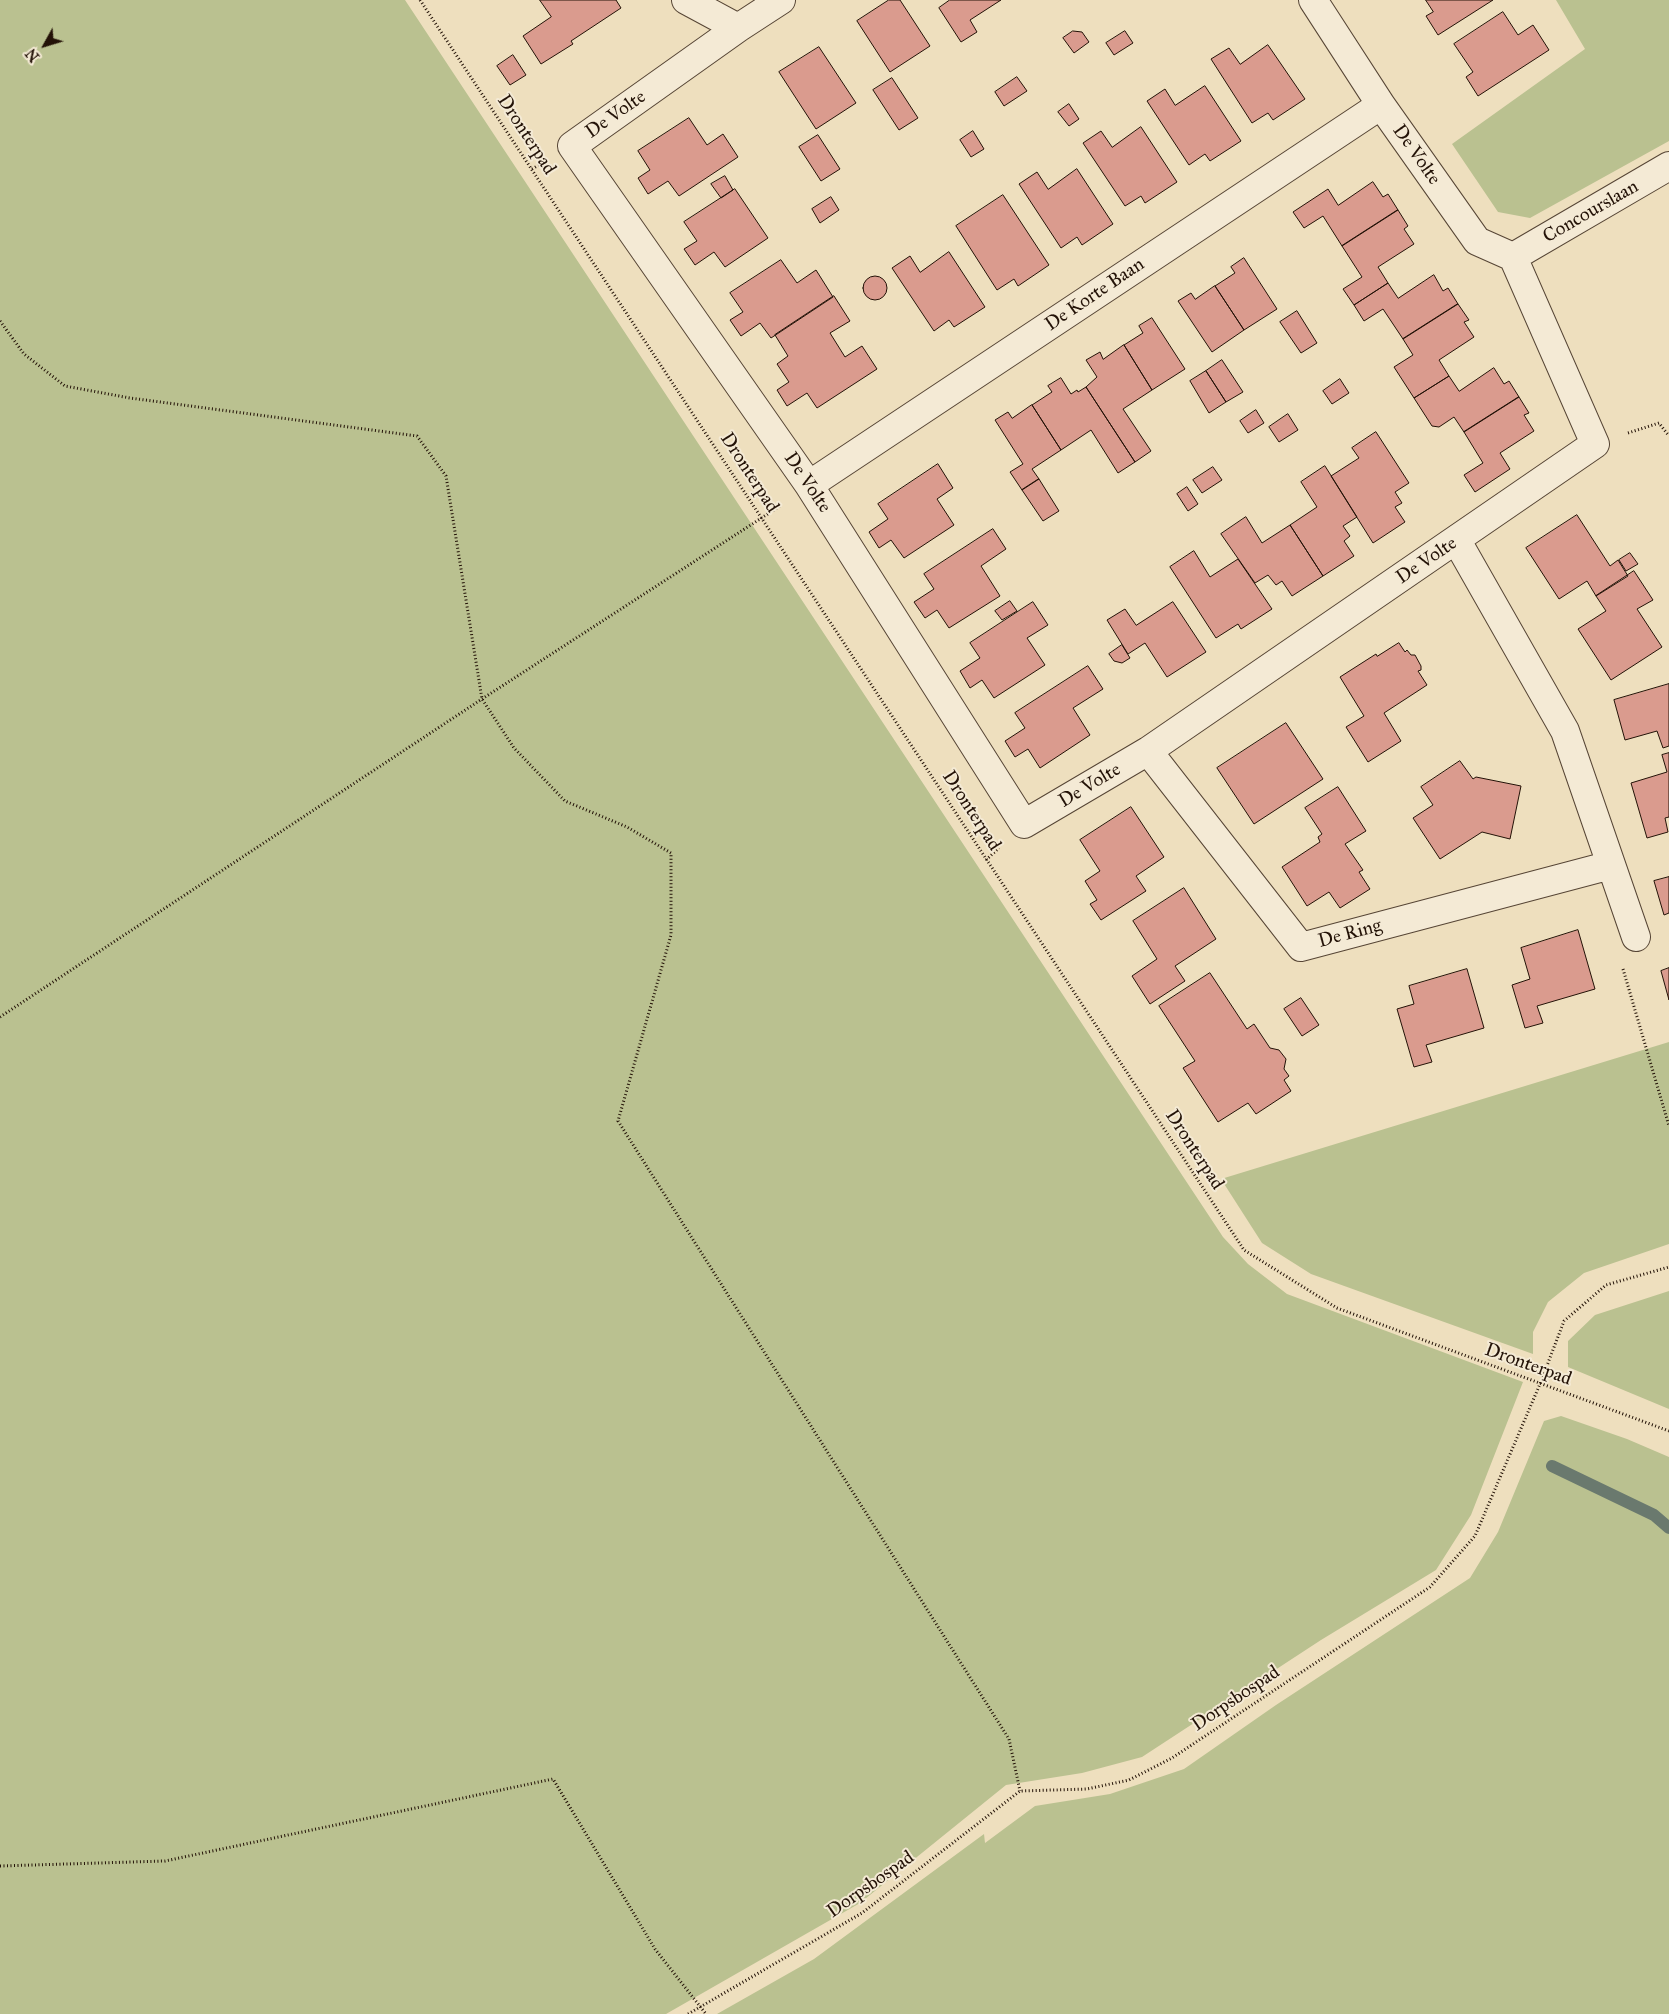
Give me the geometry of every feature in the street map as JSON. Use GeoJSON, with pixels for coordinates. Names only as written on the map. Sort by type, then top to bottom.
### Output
{"type":"FeatureCollection","features":[{"type":"Feature","properties":{"kind":"street"},"geometry":{"type":"LineString","coordinates":[[686,0],[738,28]]}},
{"type":"Feature","properties":{"kind":"street","name":"De Volte"},"geometry":{"type":"LineString","coordinates":[[781,0],[738,28],[572,146],[809,484],[1024,824],[1148,751],[1595,444]]}},
{"type":"Feature","properties":{"kind":"street","name":"De Volte"},"geometry":{"type":"LineString","coordinates":[[1313,0],[1381,105],[1477,241],[1513,257]]}},
{"type":"Feature","properties":{"kind":"street","name":"De Korte Baan"},"geometry":{"type":"LineString","coordinates":[[809,484],[1381,105]]}},
{"type":"Feature","properties":{"kind":"street","name":"Concourslaan"},"geometry":{"type":"LineString","coordinates":[[1513,257],[1669,166]]}},
{"type":"Feature","properties":{"kind":"street"},"geometry":{"type":"LineString","coordinates":[[1513,257],[1595,444]]}},
{"type":"Feature","properties":{"kind":"street"},"geometry":{"type":"LineString","coordinates":[[1457,540],[1565,731],[1636,937]]}},
{"type":"Feature","properties":{"kind":"street","name":"De Ring"},"geometry":{"type":"LineString","coordinates":[[1148,751],[1301,947],[1611,865]]}},
{"type":"Feature","properties":{"kind":"path","name":"Dronterpad"},"geometry":{"type":"LineString","coordinates":[[420,0],[1244,1250],[1337,1308],[1669,1431]]}},
{"type":"Feature","properties":{"kind":"path"},"geometry":{"type":"LineString","coordinates":[[0,321],[24,354],[65,386],[130,398],[416,436],[446,476],[482,699],[514,748],[565,800],[627,827],[671,852],[671,935],[618,1121],[1009,1739],[1020,1791]]}},
{"type":"Feature","properties":{"kind":"path"},"geometry":{"type":"LineString","coordinates":[[1595,444],[1659,422],[1669,436]]}},
{"type":"Feature","properties":{"kind":"path"},"geometry":{"type":"LineString","coordinates":[[0,1017],[482,699],[762,519]]}},
{"type":"Feature","properties":{"kind":"path"},"geometry":{"type":"LineString","coordinates":[[1621,965],[1669,1126]]}},
{"type":"Feature","properties":{"kind":"path","name":"Dorpsbospad"},"geometry":{"type":"LineString","coordinates":[[688,2014],[862,1913],[1020,1791],[1087,1789],[1129,1780],[1172,1758],[1430,1587],[1475,1536],[1540,1384],[1564,1321],[1606,1285],[1669,1267]]}},
{"type":"Feature","properties":{"kind":"path"},"geometry":{"type":"LineString","coordinates":[[0,1866],[165,1861],[553,1779],[656,1949],[706,2014]]}},
{"type":"Feature","properties":{"kind":"green space"},"geometry":{"type":"Polygon","coordinates":[[[0,0],[405,0],[1223,1237],[1248,1264],[1287,1294],[1523,1382],[1471,1515],[1436,1570],[1321,1640],[1142,1757],[1082,1773],[1006,1785],[860,1903],[666,2014],[0,2014],[0,0]]]}},
{"type":"Feature","properties":{"kind":"green space"},"geometry":{"type":"Polygon","coordinates":[[[1556,0],[1669,0],[1669,141],[1530,218],[1498,212],[1452,144],[1585,49],[1556,0]]]}},
{"type":"Feature","properties":{"kind":"green space"},"geometry":{"type":"Polygon","coordinates":[[[1669,1042],[1669,1244],[1584,1273],[1548,1302],[1533,1332],[1533,1354],[1311,1274],[1262,1243],[1221,1179],[1669,1042]]]}},
{"type":"Feature","properties":{"kind":"green space"},"geometry":{"type":"Polygon","coordinates":[[[1669,1291],[1669,1409],[1568,1367],[1568,1341],[1595,1315],[1669,1291]]]}},
{"type":"Feature","properties":{"kind":"green space"},"geometry":{"type":"Polygon","coordinates":[[[1561,1416],[1627,1439],[1669,1457],[1669,2014],[717,2014],[814,1959],[984,1834],[985,1843],[1035,1806],[1110,1794],[1184,1769],[1276,1705],[1470,1578],[1498,1532],[1544,1421],[1561,1416]]]}},
{"type":"Feature","properties":{"kind":"building"},"geometry":{"type":"Polygon","coordinates":[[[540,0],[616,0],[621,8],[571,41],[573,44],[541,64],[523,36],[551,17],[540,0]]]}},
{"type":"Feature","properties":{"kind":"building"},"geometry":{"type":"Polygon","coordinates":[[[889,0],[900,0],[930,46],[890,72],[857,21],[889,0]]]}},
{"type":"Feature","properties":{"kind":"building"},"geometry":{"type":"Polygon","coordinates":[[[950,0],[1001,0],[970,20],[977,32],[961,42],[939,8],[950,0]]]}},
{"type":"Feature","properties":{"kind":"building"},"geometry":{"type":"Polygon","coordinates":[[[1426,0],[1493,0],[1438,35],[1426,16],[1433,12],[1426,0]]]}},
{"type":"Feature","properties":{"kind":"building"},"geometry":{"type":"Polygon","coordinates":[[[1503,12],[1518,35],[1533,25],[1549,50],[1478,96],[1466,77],[1473,72],[1454,44],[1503,12]]]}},
{"type":"Feature","properties":{"kind":"building"},"geometry":{"type":"Polygon","coordinates":[[[1073,31],[1082,32],[1089,42],[1074,53],[1063,38],[1073,31]]]}},
{"type":"Feature","properties":{"kind":"building"},"geometry":{"type":"Polygon","coordinates":[[[1125,31],[1133,43],[1114,55],[1106,43],[1125,31]]]}},
{"type":"Feature","properties":{"kind":"building"},"geometry":{"type":"Polygon","coordinates":[[[1268,45],[1305,99],[1273,120],[1268,113],[1252,123],[1211,59],[1229,48],[1240,64],[1268,45]]]}},
{"type":"Feature","properties":{"kind":"building"},"geometry":{"type":"Polygon","coordinates":[[[819,47],[856,103],[816,129],[779,72],[819,47]]]}},
{"type":"Feature","properties":{"kind":"building"},"geometry":{"type":"Polygon","coordinates":[[[513,55],[526,75],[510,85],[497,66],[513,55]]]}},
{"type":"Feature","properties":{"kind":"building"},"geometry":{"type":"Polygon","coordinates":[[[1017,77],[1027,91],[1004,106],[995,92],[1017,77]]]}},
{"type":"Feature","properties":{"kind":"building"},"geometry":{"type":"Polygon","coordinates":[[[892,78],[918,118],[899,130],[873,90],[892,78]]]}},
{"type":"Feature","properties":{"kind":"building"},"geometry":{"type":"Polygon","coordinates":[[[1205,86],[1241,141],[1210,161],[1205,154],[1189,165],[1147,101],[1165,89],[1175,105],[1205,86]]]}},
{"type":"Feature","properties":{"kind":"building"},"geometry":{"type":"Polygon","coordinates":[[[1069,104],[1079,119],[1069,126],[1058,112],[1069,104]]]}},
{"type":"Feature","properties":{"kind":"building"},"geometry":{"type":"Polygon","coordinates":[[[689,118],[707,145],[723,134],[738,157],[679,196],[668,181],[648,194],[638,178],[650,170],[638,151],[689,118]]]}},
{"type":"Feature","properties":{"kind":"building"},"geometry":{"type":"Polygon","coordinates":[[[1141,127],[1177,182],[1145,203],[1141,196],[1125,206],[1083,143],[1101,131],[1112,147],[1141,127]]]}},
{"type":"Feature","properties":{"kind":"building"},"geometry":{"type":"Polygon","coordinates":[[[973,131],[984,149],[971,157],[960,140],[973,131]]]}},
{"type":"Feature","properties":{"kind":"building"},"geometry":{"type":"Polygon","coordinates":[[[818,135],[840,169],[821,181],[799,147],[818,135]]]}},
{"type":"Feature","properties":{"kind":"building"},"geometry":{"type":"Polygon","coordinates":[[[1077,169],[1113,224],[1082,245],[1077,237],[1061,248],[1019,184],[1037,172],[1048,189],[1077,169]]]}},
{"type":"Feature","properties":{"kind":"building"},"geometry":{"type":"Polygon","coordinates":[[[725,176],[733,190],[721,198],[711,184],[725,176]]]}},
{"type":"Feature","properties":{"kind":"building"},"geometry":{"type":"Polygon","coordinates":[[[1373,182],[1383,197],[1388,194],[1398,210],[1342,246],[1323,216],[1304,228],[1293,212],[1328,189],[1338,205],[1373,182]]]}},
{"type":"Feature","properties":{"kind":"building"},"geometry":{"type":"Polygon","coordinates":[[[735,189],[768,238],[725,267],[714,252],[695,265],[684,249],[697,241],[684,222],[735,189]]]}},
{"type":"Feature","properties":{"kind":"building"},"geometry":{"type":"Polygon","coordinates":[[[1003,195],[1049,265],[1018,286],[1014,279],[997,290],[956,226],[1003,195]]]}},
{"type":"Feature","properties":{"kind":"building"},"geometry":{"type":"Polygon","coordinates":[[[831,197],[839,210],[820,223],[812,209],[831,197]]]}},
{"type":"Feature","properties":{"kind":"building"},"geometry":{"type":"Polygon","coordinates":[[[1398,210],[1408,226],[1404,229],[1414,244],[1378,267],[1388,283],[1354,305],[1343,289],[1362,277],[1342,246],[1398,210]]]}},
{"type":"Feature","properties":{"kind":"building"},"geometry":{"type":"Polygon","coordinates":[[[949,252],[985,307],[954,327],[949,320],[934,331],[892,268],[910,256],[920,272],[949,252]]]}},
{"type":"Feature","properties":{"kind":"building"},"geometry":{"type":"Polygon","coordinates":[[[1244,258],[1277,309],[1244,330],[1215,286],[1235,273],[1231,267],[1244,258]]]}},
{"type":"Feature","properties":{"kind":"building"},"geometry":{"type":"Polygon","coordinates":[[[781,260],[797,283],[816,270],[833,297],[771,338],[760,323],[741,336],[730,320],[743,312],[730,293],[781,260]]]}},
{"type":"Feature","properties":{"kind":"building"},"geometry":{"type":"Polygon","coordinates":[[[1434,275],[1443,291],[1448,288],[1458,304],[1403,339],[1383,309],[1364,321],[1354,305],[1388,283],[1398,298],[1434,275]]]}},
{"type":"Feature","properties":{"kind":"building"},"geometry":{"type":"Polygon","coordinates":[[[875,276],[884,279],[887,288],[884,297],[875,300],[866,297],[863,288],[866,279],[875,276]]]}},
{"type":"Feature","properties":{"kind":"building"},"geometry":{"type":"Polygon","coordinates":[[[1215,286],[1244,330],[1212,352],[1178,301],[1191,293],[1195,299],[1215,286]]]}},
{"type":"Feature","properties":{"kind":"building"},"geometry":{"type":"Polygon","coordinates":[[[834,296],[850,321],[830,333],[845,357],[862,346],[877,369],[817,408],[807,393],[787,406],[777,390],[789,382],[777,364],[788,356],[775,335],[834,296]]]}},
{"type":"Feature","properties":{"kind":"building"},"geometry":{"type":"Polygon","coordinates":[[[1458,304],[1469,320],[1464,322],[1474,337],[1439,360],[1449,376],[1414,398],[1394,367],[1413,355],[1403,339],[1458,304]]]}},
{"type":"Feature","properties":{"kind":"building"},"geometry":{"type":"Polygon","coordinates":[[[1297,311],[1317,343],[1301,353],[1280,322],[1297,311]]]}},
{"type":"Feature","properties":{"kind":"building"},"geometry":{"type":"Polygon","coordinates":[[[1152,318],[1185,369],[1152,390],[1124,345],[1143,333],[1139,326],[1152,318]]]}},
{"type":"Feature","properties":{"kind":"building"},"geometry":{"type":"Polygon","coordinates":[[[1124,345],[1152,390],[1123,409],[1151,451],[1135,462],[1086,387],[1097,377],[1086,360],[1100,352],[1103,359],[1124,345]]]}},
{"type":"Feature","properties":{"kind":"building"},"geometry":{"type":"Polygon","coordinates":[[[1222,360],[1243,392],[1226,402],[1206,371],[1222,360]]]}},
{"type":"Feature","properties":{"kind":"building"},"geometry":{"type":"Polygon","coordinates":[[[1494,368],[1504,384],[1509,381],[1519,397],[1464,432],[1454,417],[1439,427],[1432,426],[1414,398],[1449,376],[1459,391],[1494,368]]]}},
{"type":"Feature","properties":{"kind":"building"},"geometry":{"type":"Polygon","coordinates":[[[1206,371],[1226,402],[1209,413],[1190,381],[1206,371]]]}},
{"type":"Feature","properties":{"kind":"building"},"geometry":{"type":"Polygon","coordinates":[[[1061,378],[1071,394],[1086,387],[1135,462],[1118,473],[1091,430],[1061,450],[1032,405],[1052,392],[1048,386],[1061,378]]]}},
{"type":"Feature","properties":{"kind":"building"},"geometry":{"type":"Polygon","coordinates":[[[1340,379],[1349,393],[1332,404],[1323,391],[1340,379]]]}},
{"type":"Feature","properties":{"kind":"building"},"geometry":{"type":"Polygon","coordinates":[[[1519,397],[1529,413],[1524,415],[1534,431],[1500,453],[1510,469],[1475,492],[1464,475],[1483,463],[1464,432],[1519,397]]]}},
{"type":"Feature","properties":{"kind":"building"},"geometry":{"type":"Polygon","coordinates":[[[1032,405],[1061,450],[1032,469],[1039,479],[1022,490],[1010,472],[1023,464],[995,420],[1008,412],[1012,418],[1032,405]]]}},
{"type":"Feature","properties":{"kind":"building"},"geometry":{"type":"Polygon","coordinates":[[[1256,410],[1264,423],[1248,433],[1240,421],[1256,410]]]}},
{"type":"Feature","properties":{"kind":"building"},"geometry":{"type":"Polygon","coordinates":[[[1288,414],[1298,430],[1279,442],[1269,427],[1288,414]]]}},
{"type":"Feature","properties":{"kind":"building"},"geometry":{"type":"Polygon","coordinates":[[[1376,432],[1409,483],[1395,492],[1402,503],[1395,507],[1405,522],[1373,543],[1331,476],[1359,458],[1352,448],[1376,432]]]}},
{"type":"Feature","properties":{"kind":"building"},"geometry":{"type":"Polygon","coordinates":[[[938,464],[953,488],[937,499],[954,525],[904,558],[891,540],[879,548],[869,532],[888,519],[878,504],[938,464]]]}},
{"type":"Feature","properties":{"kind":"building"},"geometry":{"type":"Polygon","coordinates":[[[1325,466],[1357,517],[1343,526],[1350,536],[1344,541],[1354,556],[1323,576],[1290,525],[1317,507],[1301,482],[1325,466]]]}},
{"type":"Feature","properties":{"kind":"building"},"geometry":{"type":"Polygon","coordinates":[[[1213,467],[1222,480],[1202,493],[1193,480],[1213,467]]]}},
{"type":"Feature","properties":{"kind":"building"},"geometry":{"type":"Polygon","coordinates":[[[1039,479],[1059,511],[1043,521],[1022,490],[1039,479]]]}},
{"type":"Feature","properties":{"kind":"building"},"geometry":{"type":"Polygon","coordinates":[[[1187,487],[1198,504],[1188,511],[1177,494],[1187,487]]]}},
{"type":"Feature","properties":{"kind":"building"},"geometry":{"type":"Polygon","coordinates":[[[1577,515],[1610,566],[1618,560],[1628,576],[1596,596],[1587,581],[1559,599],[1526,548],[1577,515]]]}},
{"type":"Feature","properties":{"kind":"building"},"geometry":{"type":"Polygon","coordinates":[[[1246,517],[1262,543],[1290,525],[1323,576],[1292,596],[1282,581],[1276,585],[1268,575],[1255,583],[1221,534],[1246,517]]]}},
{"type":"Feature","properties":{"kind":"building"},"geometry":{"type":"Polygon","coordinates":[[[993,529],[1006,549],[981,566],[1000,596],[949,628],[937,610],[925,618],[914,602],[934,589],[924,574],[993,529]]]}},
{"type":"Feature","properties":{"kind":"building"},"geometry":{"type":"Polygon","coordinates":[[[1194,551],[1210,577],[1238,559],[1272,609],[1241,629],[1238,624],[1216,638],[1170,567],[1194,551]]]}},
{"type":"Feature","properties":{"kind":"building"},"geometry":{"type":"Polygon","coordinates":[[[1630,553],[1638,564],[1626,571],[1619,560],[1630,553]]]}},
{"type":"Feature","properties":{"kind":"building"},"geometry":{"type":"Polygon","coordinates":[[[1634,571],[1653,600],[1637,609],[1662,647],[1611,680],[1578,629],[1606,611],[1596,596],[1634,571]]]}},
{"type":"Feature","properties":{"kind":"building"},"geometry":{"type":"Polygon","coordinates":[[[1010,601],[1017,611],[1002,620],[995,611],[1010,601]]]}},
{"type":"Feature","properties":{"kind":"building"},"geometry":{"type":"Polygon","coordinates":[[[1033,602],[1048,625],[1027,638],[1045,665],[994,698],[982,680],[970,688],[960,671],[980,658],[970,643],[1033,602]]]}},
{"type":"Feature","properties":{"kind":"building"},"geometry":{"type":"Polygon","coordinates":[[[1173,602],[1206,652],[1167,677],[1145,643],[1128,654],[1107,620],[1125,609],[1136,625],[1173,602]]]}},
{"type":"Feature","properties":{"kind":"building"},"geometry":{"type":"Polygon","coordinates":[[[1399,643],[1405,652],[1407,650],[1411,655],[1415,655],[1421,666],[1421,670],[1418,671],[1427,685],[1384,713],[1401,741],[1368,762],[1346,727],[1364,716],[1340,677],[1376,654],[1377,656],[1399,643]]]}},
{"type":"Feature","properties":{"kind":"building"},"geometry":{"type":"Polygon","coordinates":[[[1122,645],[1130,658],[1122,663],[1114,661],[1109,654],[1122,645]]]}},
{"type":"Feature","properties":{"kind":"building"},"geometry":{"type":"Polygon","coordinates":[[[1088,666],[1103,689],[1073,708],[1090,735],[1040,768],[1028,749],[1015,757],[1005,741],[1025,728],[1015,713],[1088,666]]]}},
{"type":"Feature","properties":{"kind":"building"},"geometry":{"type":"Polygon","coordinates":[[[1669,684],[1669,746],[1663,748],[1657,731],[1625,740],[1614,700],[1669,684]]]}},
{"type":"Feature","properties":{"kind":"building"},"geometry":{"type":"Polygon","coordinates":[[[1286,723],[1323,779],[1254,824],[1217,768],[1286,723]]]}},
{"type":"Feature","properties":{"kind":"building"},"geometry":{"type":"Polygon","coordinates":[[[1669,753],[1669,817],[1665,818],[1668,832],[1647,838],[1631,783],[1667,772],[1662,755],[1669,753]]]}},
{"type":"Feature","properties":{"kind":"building"},"geometry":{"type":"Polygon","coordinates":[[[1460,761],[1473,779],[1476,777],[1521,786],[1510,839],[1482,832],[1440,859],[1413,818],[1433,805],[1421,787],[1460,761]]]}},
{"type":"Feature","properties":{"kind":"building"},"geometry":{"type":"Polygon","coordinates":[[[1338,787],[1366,831],[1345,844],[1363,870],[1359,872],[1370,889],[1340,908],[1329,892],[1307,906],[1282,867],[1320,842],[1318,837],[1322,834],[1305,808],[1338,787]]]}},
{"type":"Feature","properties":{"kind":"building"},"geometry":{"type":"Polygon","coordinates":[[[1131,807],[1164,857],[1136,876],[1146,891],[1101,920],[1090,904],[1097,900],[1085,881],[1100,871],[1080,840],[1131,807]]]}},
{"type":"Feature","properties":{"kind":"building"},"geometry":{"type":"Polygon","coordinates":[[[1669,877],[1669,913],[1664,915],[1654,881],[1669,877]]]}},
{"type":"Feature","properties":{"kind":"building"},"geometry":{"type":"Polygon","coordinates":[[[1184,888],[1216,939],[1175,966],[1185,981],[1150,1004],[1132,976],[1157,959],[1133,921],[1184,888]]]}},
{"type":"Feature","properties":{"kind":"building"},"geometry":{"type":"Polygon","coordinates":[[[1578,930],[1595,989],[1537,1006],[1543,1023],[1525,1028],[1512,985],[1530,979],[1521,948],[1578,930]]]}},
{"type":"Feature","properties":{"kind":"building"},"geometry":{"type":"Polygon","coordinates":[[[1669,968],[1669,1000],[1661,971],[1669,968]]]}},
{"type":"Feature","properties":{"kind":"building"},"geometry":{"type":"Polygon","coordinates":[[[1467,969],[1484,1028],[1426,1045],[1432,1062],[1414,1067],[1397,1009],[1414,1004],[1409,986],[1467,969]]]}},
{"type":"Feature","properties":{"kind":"building"},"geometry":{"type":"Polygon","coordinates":[[[1210,973],[1247,1029],[1254,1024],[1270,1048],[1279,1050],[1286,1059],[1284,1069],[1289,1076],[1284,1080],[1291,1091],[1256,1114],[1248,1103],[1218,1122],[1183,1068],[1195,1061],[1159,1006],[1210,973]]]}},
{"type":"Feature","properties":{"kind":"building"},"geometry":{"type":"Polygon","coordinates":[[[1301,998],[1319,1025],[1302,1036],[1284,1009],[1301,998]]]}},
{"type":"Feature","properties":{"kind":"waterway"},"geometry":{"type":"LineString","coordinates":[[1552,1466],[1654,1515],[1669,1528]]}}]}
